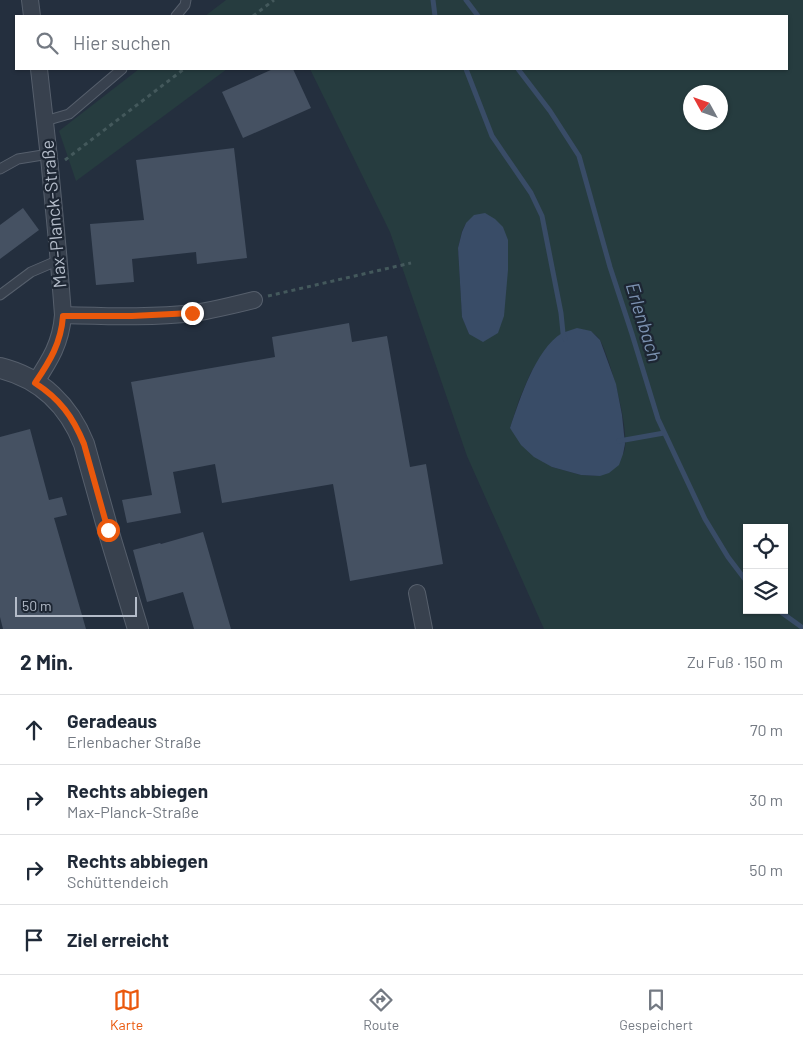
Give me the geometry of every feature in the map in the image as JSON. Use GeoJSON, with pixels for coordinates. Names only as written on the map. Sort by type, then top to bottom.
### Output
{"type":"FeatureCollection","features":[{"type":"Feature","properties":{"kind":"street"},"geometry":{"type":"LineString","coordinates":[[30,0],[32,15]]}},
{"type":"Feature","properties":{"kind":"street","name":"Max-Planck-Straße"},"geometry":{"type":"LineString","coordinates":[[35,383],[48,364],[59,341],[63,316],[49,154],[39,70]]}},
{"type":"Feature","properties":{"kind":"street"},"geometry":{"type":"LineString","coordinates":[[63,316],[132,316],[192,313],[254,300]]}},
{"type":"Feature","properties":{"kind":"street"},"geometry":{"type":"LineString","coordinates":[[0,368],[35,383],[50,394],[72,418],[79,431],[138,629]]}},
{"type":"Feature","properties":{"kind":"street"},"geometry":{"type":"LineString","coordinates":[[417,593],[424,629]]}},
{"type":"Feature","properties":{"kind":"lane"},"geometry":{"type":"LineString","coordinates":[[177,15],[186,0]]}},
{"type":"Feature","properties":{"kind":"lane"},"geometry":{"type":"LineString","coordinates":[[45,121],[69,114],[121,70]]}},
{"type":"Feature","properties":{"kind":"lane"},"geometry":{"type":"LineString","coordinates":[[0,169],[18,159],[49,154]]}},
{"type":"Feature","properties":{"kind":"lane"},"geometry":{"type":"LineString","coordinates":[[0,295],[31,272],[59,260]]}},
{"type":"Feature","properties":{"kind":"path"},"geometry":{"type":"LineString","coordinates":[[253,15],[274,0]]}},
{"type":"Feature","properties":{"kind":"path"},"geometry":{"type":"LineString","coordinates":[[81,147],[183,70]]}},
{"type":"Feature","properties":{"kind":"path"},"geometry":{"type":"LineString","coordinates":[[254,300],[411,263]]}},
{"type":"Feature","properties":{"kind":"green space"},"geometry":{"type":"Polygon","coordinates":[[[226,0],[803,0],[803,629],[544,629],[467,456],[390,232],[310,70],[788,70],[788,15],[206,15],[226,0]],[[466,223],[458,248],[462,316],[469,334],[466,223]],[[590,331],[553,342],[531,372],[510,428],[552,467],[581,475],[600,476],[623,454],[625,433],[615,381],[605,351],[596,336],[590,331]]]}},
{"type":"Feature","properties":{"kind":"green space"},"geometry":{"type":"Polygon","coordinates":[[[138,70],[226,70],[76,181],[59,131],[138,70]]]}},
{"type":"Feature","properties":{"kind":"water"},"geometry":{"type":"Polygon","coordinates":[[[485,213],[503,227],[508,240],[508,270],[504,316],[498,333],[483,342],[469,334],[462,317],[458,248],[466,223],[474,215],[485,213]]]}},
{"type":"Feature","properties":{"kind":"water"},"geometry":{"type":"Polygon","coordinates":[[[577,328],[591,331],[600,340],[616,384],[622,415],[625,444],[623,454],[619,465],[609,473],[600,476],[581,475],[552,467],[534,457],[521,445],[510,428],[530,376],[544,351],[562,333],[577,328]]]}},
{"type":"Feature","properties":{"kind":"building"},"geometry":{"type":"Polygon","coordinates":[[[271,70],[293,70],[311,108],[243,138],[222,92],[271,70]]]}},
{"type":"Feature","properties":{"kind":"building"},"geometry":{"type":"Polygon","coordinates":[[[234,148],[247,258],[197,264],[196,252],[132,259],[134,282],[96,285],[90,224],[144,220],[136,160],[234,148]]]}},
{"type":"Feature","properties":{"kind":"building"},"geometry":{"type":"Polygon","coordinates":[[[23,208],[39,230],[0,259],[0,225],[23,208]]]}},
{"type":"Feature","properties":{"kind":"building"},"geometry":{"type":"Polygon","coordinates":[[[349,323],[352,342],[387,336],[410,467],[426,464],[443,564],[350,581],[333,484],[222,503],[215,464],[173,472],[181,513],[127,523],[122,500],[152,495],[131,382],[275,357],[272,337],[349,323]]]}},
{"type":"Feature","properties":{"kind":"building"},"geometry":{"type":"Polygon","coordinates":[[[30,429],[49,500],[62,497],[67,515],[54,518],[86,629],[3,629],[0,617],[0,437],[30,429]]]}},
{"type":"Feature","properties":{"kind":"building"},"geometry":{"type":"Polygon","coordinates":[[[203,532],[231,629],[194,629],[183,592],[147,602],[133,550],[203,532]]]}},
{"type":"Feature","properties":{"kind":"waterway"},"geometry":{"type":"LineString","coordinates":[[433,0],[435,15]]}},
{"type":"Feature","properties":{"kind":"waterway","name":"Erlenbach"},"geometry":{"type":"LineString","coordinates":[[466,0],[477,15]]}},
{"type":"Feature","properties":{"kind":"waterway"},"geometry":{"type":"LineString","coordinates":[[466,70],[492,136],[531,193],[542,216],[565,339]]}},
{"type":"Feature","properties":{"kind":"waterway","name":"Erlenbach"},"geometry":{"type":"LineString","coordinates":[[519,70],[550,111],[579,156],[610,267],[658,419],[705,519],[728,557],[743,577]]}},
{"type":"Feature","properties":{"kind":"waterway"},"geometry":{"type":"LineString","coordinates":[[619,441],[664,433]]}},
{"type":"Feature","properties":{"kind":"waterway","name":"Erlenbach"},"geometry":{"type":"LineString","coordinates":[[784,614],[803,628]]}},
{"type":"Feature","properties":{"kind":"route"},"geometry":{"type":"LineString","coordinates":[[108,530],[79,431],[72,418],[55,398],[35,383],[48,364],[59,341],[63,316],[132,316],[192,313]]}}]}
